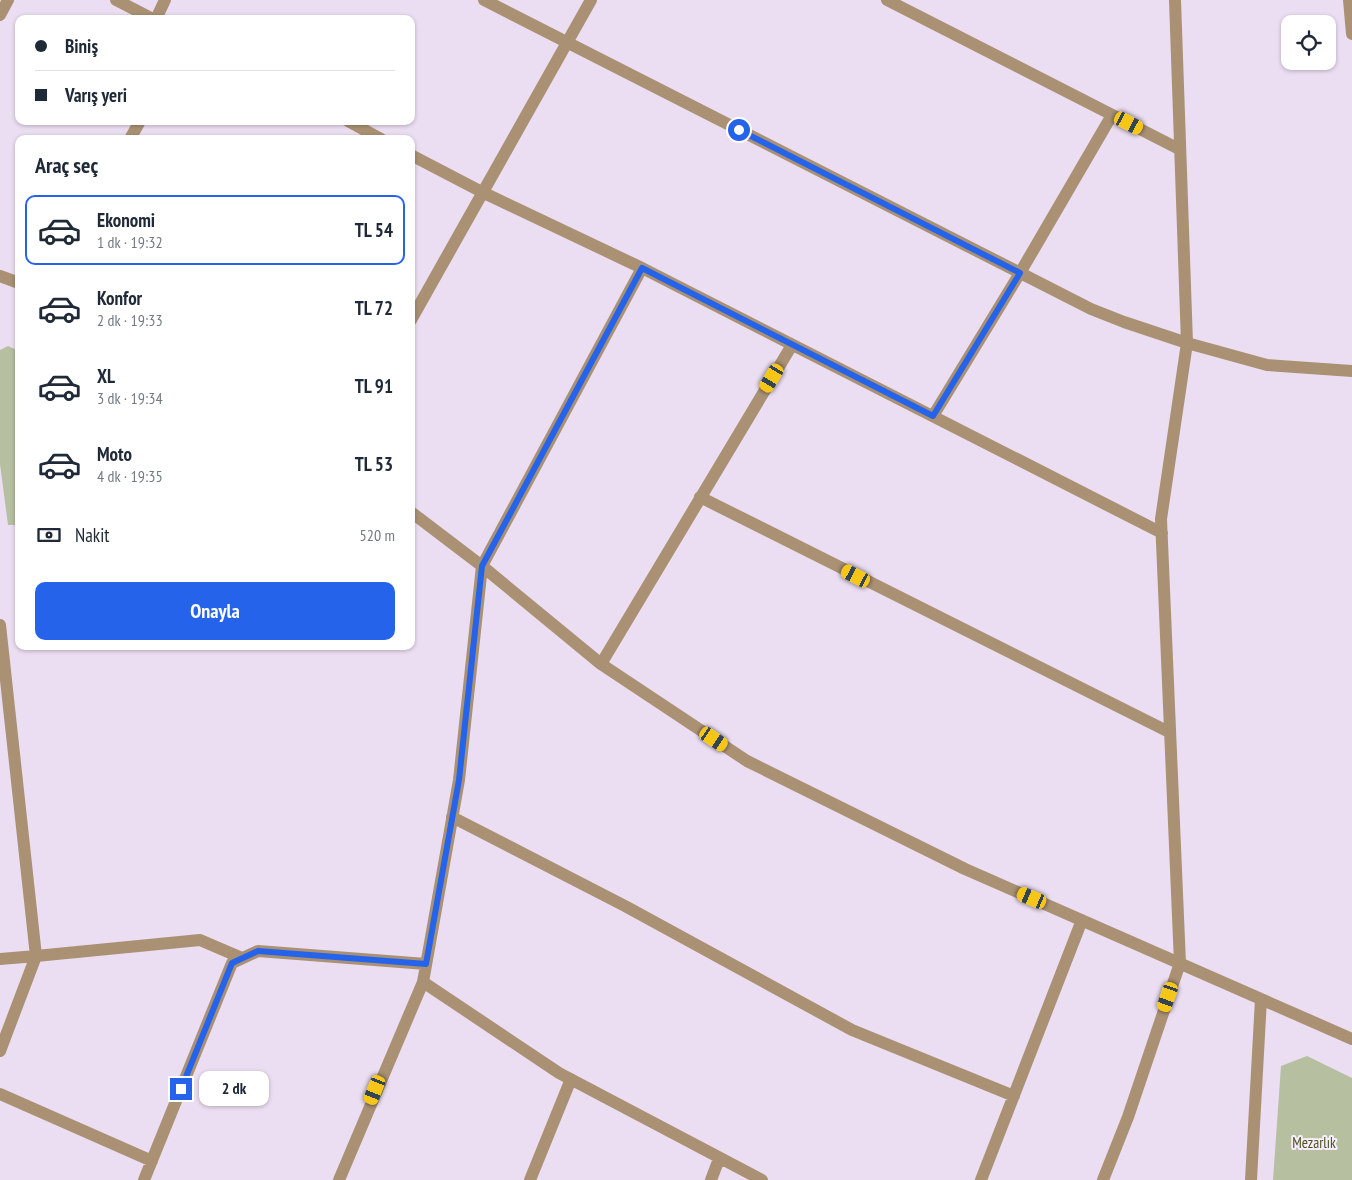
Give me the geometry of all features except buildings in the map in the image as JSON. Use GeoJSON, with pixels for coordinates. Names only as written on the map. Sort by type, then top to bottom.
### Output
{"type":"FeatureCollection","features":[{"type":"Feature","properties":{"kind":"street"},"geometry":{"type":"LineString","coordinates":[[0,15],[8,0]]}},
{"type":"Feature","properties":{"kind":"street"},"geometry":{"type":"LineString","coordinates":[[116,0],[146,15]]}},
{"type":"Feature","properties":{"kind":"street"},"geometry":{"type":"LineString","coordinates":[[156,15],[165,0]]}},
{"type":"Feature","properties":{"kind":"street"},"geometry":{"type":"LineString","coordinates":[[484,0],[1020,273],[1124,322],[1187,343],[1267,365],[1352,371]]}},
{"type":"Feature","properties":{"kind":"street"},"geometry":{"type":"LineString","coordinates":[[415,313],[591,0]]}},
{"type":"Feature","properties":{"kind":"street"},"geometry":{"type":"LineString","coordinates":[[887,0],[1179,149]]}},
{"type":"Feature","properties":{"kind":"street"},"geometry":{"type":"LineString","coordinates":[[1103,1180],[1128,1117],[1180,963],[1161,519],[1187,343],[1175,0]]}},
{"type":"Feature","properties":{"kind":"street"},"geometry":{"type":"LineString","coordinates":[[1349,0],[1352,34]]}},
{"type":"Feature","properties":{"kind":"street"},"geometry":{"type":"LineString","coordinates":[[933,416],[1020,273],[1112,115]]}},
{"type":"Feature","properties":{"kind":"street"},"geometry":{"type":"LineString","coordinates":[[355,125],[374,135]]}},
{"type":"Feature","properties":{"kind":"street"},"geometry":{"type":"LineString","coordinates":[[415,157],[482,192],[642,268],[1162,533]]}},
{"type":"Feature","properties":{"kind":"street"},"geometry":{"type":"LineString","coordinates":[[338,1180],[423,982],[459,780],[482,566],[642,268]]}},
{"type":"Feature","properties":{"kind":"street"},"geometry":{"type":"LineString","coordinates":[[0,276],[15,282]]}},
{"type":"Feature","properties":{"kind":"street"},"geometry":{"type":"LineString","coordinates":[[600,664],[792,345]]}},
{"type":"Feature","properties":{"kind":"street"},"geometry":{"type":"LineString","coordinates":[[700,497],[1169,732]]}},
{"type":"Feature","properties":{"kind":"street"},"geometry":{"type":"LineString","coordinates":[[415,515],[482,566],[600,664],[747,761],[965,869],[1352,1039]]}},
{"type":"Feature","properties":{"kind":"street"},"geometry":{"type":"LineString","coordinates":[[0,625],[36,956],[0,1051]]}},
{"type":"Feature","properties":{"kind":"street"},"geometry":{"type":"LineString","coordinates":[[452,817],[625,906],[852,1030],[1014,1096]]}},
{"type":"Feature","properties":{"kind":"street"},"geometry":{"type":"LineString","coordinates":[[981,1180],[1082,920]]}},
{"type":"Feature","properties":{"kind":"street"},"geometry":{"type":"LineString","coordinates":[[0,959],[200,940],[242,958]]}},
{"type":"Feature","properties":{"kind":"street"},"geometry":{"type":"LineString","coordinates":[[144,1180],[232,963],[258,951],[426,964]]}},
{"type":"Feature","properties":{"kind":"street"},"geometry":{"type":"LineString","coordinates":[[423,982],[571,1079],[719,1159],[762,1180]]}},
{"type":"Feature","properties":{"kind":"street"},"geometry":{"type":"LineString","coordinates":[[1251,1180],[1261,999]]}},
{"type":"Feature","properties":{"kind":"street"},"geometry":{"type":"LineString","coordinates":[[530,1180],[571,1079]]}},
{"type":"Feature","properties":{"kind":"street"},"geometry":{"type":"LineString","coordinates":[[0,1094],[152,1161]]}},
{"type":"Feature","properties":{"kind":"street"},"geometry":{"type":"LineString","coordinates":[[711,1180],[719,1159]]}},
{"type":"Feature","properties":{"kind":"green space"},"geometry":{"type":"Polygon","coordinates":[[[8,346],[15,349],[15,525],[8,525],[0,464],[0,350],[8,346]]]}},
{"type":"Feature","properties":{"kind":"green space","name":"Mezarlık"},"geometry":{"type":"Polygon","coordinates":[[[1307,1056],[1352,1078],[1352,1180],[1273,1180],[1281,1066],[1307,1056]]]}},
{"type":"Feature","properties":{"kind":"route"},"geometry":{"type":"LineString","coordinates":[[181,1089],[232,963],[258,951],[426,964],[459,780],[482,566],[642,268],[933,416],[1020,273],[739,130]]}}]}
